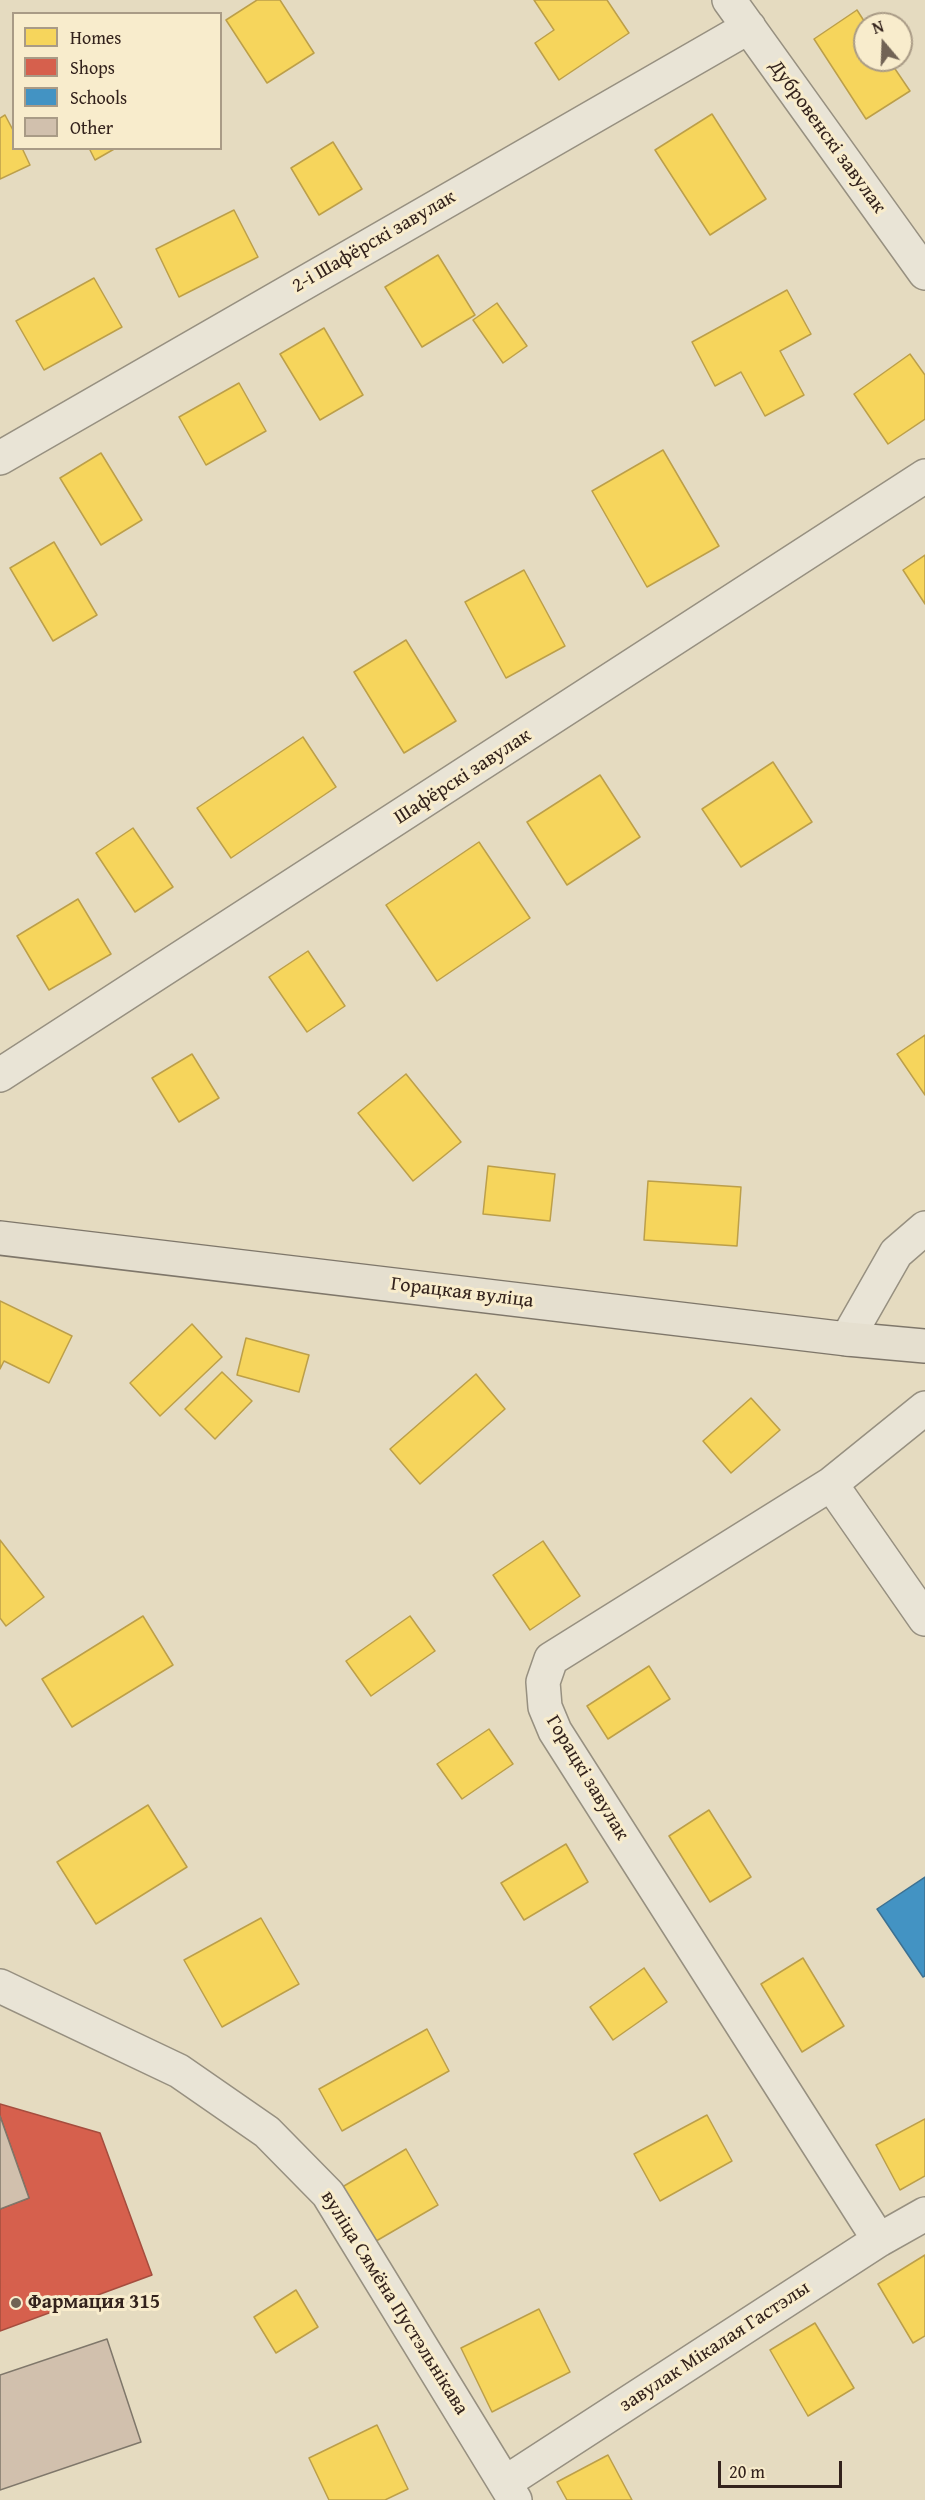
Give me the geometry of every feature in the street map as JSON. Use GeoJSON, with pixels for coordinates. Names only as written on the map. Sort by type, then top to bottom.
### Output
{"type":"FeatureCollection","features":[{"type":"Feature","properties":{"kind":"main road","name":"Горацкая вуліца"},"geometry":{"type":"LineString","coordinates":[[0,1238],[847,1339],[925,1346]]}},
{"type":"Feature","properties":{"kind":"street","name":"Дубровенскі завулак"},"geometry":{"type":"LineString","coordinates":[[729,0],[925,273]]}},
{"type":"Feature","properties":{"kind":"street","name":"2-і Шафёрскі завулак"},"geometry":{"type":"LineString","coordinates":[[0,458],[748,27]]}},
{"type":"Feature","properties":{"kind":"street","name":"Шафёрскі завулак"},"geometry":{"type":"LineString","coordinates":[[0,1075],[925,476]]}},
{"type":"Feature","properties":{"kind":"street"},"geometry":{"type":"LineString","coordinates":[[847,1339],[896,1253],[925,1228]]}},
{"type":"Feature","properties":{"kind":"street","name":"Горацкі завулак"},"geometry":{"type":"LineString","coordinates":[[879,2240],[555,1731],[545,1707],[543,1682],[551,1659],[831,1484],[925,1408]]}},
{"type":"Feature","properties":{"kind":"street"},"geometry":{"type":"LineString","coordinates":[[831,1484],[925,1619]]}},
{"type":"Feature","properties":{"kind":"street","name":"вуліца Сямёна Пустэльнікава"},"geometry":{"type":"LineString","coordinates":[[0,1986],[179,2071],[267,2132],[328,2194],[511,2491]]}},
{"type":"Feature","properties":{"kind":"street","name":"завулак Мікалая Гастэлы"},"geometry":{"type":"LineString","coordinates":[[511,2491],[879,2240],[925,2214]]}},
{"type":"Feature","properties":{"kind":"building: Homes"},"geometry":{"type":"Polygon","coordinates":[[[257,0],[280,0],[314,53],[267,83],[226,20],[257,0]]]}},
{"type":"Feature","properties":{"kind":"building: Homes"},"geometry":{"type":"Polygon","coordinates":[[[534,0],[607,0],[629,33],[559,80],[535,43],[554,30],[534,0]]]}},
{"type":"Feature","properties":{"kind":"building: Homes"},"geometry":{"type":"Polygon","coordinates":[[[853,13],[853,72],[897,72],[910,91],[866,119],[814,39],[853,13]]]}},
{"type":"Feature","properties":{"kind":"building: Homes"},"geometry":{"type":"Polygon","coordinates":[[[712,114],[766,199],[710,235],[655,150],[712,114]]]}},
{"type":"Feature","properties":{"kind":"building: Homes"},"geometry":{"type":"Polygon","coordinates":[[[5,115],[12,128],[12,150],[23,150],[30,165],[0,179],[0,118],[5,115]]]}},
{"type":"Feature","properties":{"kind":"building: Homes"},"geometry":{"type":"Polygon","coordinates":[[[333,142],[362,189],[319,215],[291,168],[333,142]]]}},
{"type":"Feature","properties":{"kind":"building: Homes"},"geometry":{"type":"Polygon","coordinates":[[[90,150],[112,150],[95,160],[90,150]]]}},
{"type":"Feature","properties":{"kind":"building: Homes"},"geometry":{"type":"Polygon","coordinates":[[[234,210],[258,257],[179,297],[156,249],[234,210]]]}},
{"type":"Feature","properties":{"kind":"building: Homes"},"geometry":{"type":"Polygon","coordinates":[[[438,255],[475,315],[422,347],[385,287],[438,255]]]}},
{"type":"Feature","properties":{"kind":"building: Homes"},"geometry":{"type":"Polygon","coordinates":[[[94,278],[122,327],[44,370],[16,321],[94,278]]]}},
{"type":"Feature","properties":{"kind":"building: Homes"},"geometry":{"type":"Polygon","coordinates":[[[787,290],[811,334],[780,351],[804,395],[765,416],[741,372],[715,386],[692,342],[787,290]]]}},
{"type":"Feature","properties":{"kind":"building: Homes"},"geometry":{"type":"Polygon","coordinates":[[[497,303],[527,346],[503,363],[473,320],[497,303]]]}},
{"type":"Feature","properties":{"kind":"building: Homes"},"geometry":{"type":"Polygon","coordinates":[[[324,328],[363,395],[320,420],[280,354],[324,328]]]}},
{"type":"Feature","properties":{"kind":"building: Homes"},"geometry":{"type":"Polygon","coordinates":[[[910,354],[925,375],[925,419],[888,444],[854,394],[910,354]]]}},
{"type":"Feature","properties":{"kind":"building: Homes"},"geometry":{"type":"Polygon","coordinates":[[[239,383],[266,431],[206,465],[179,417],[239,383]]]}},
{"type":"Feature","properties":{"kind":"building: Homes"},"geometry":{"type":"Polygon","coordinates":[[[663,450],[719,546],[647,587],[592,491],[663,450]]]}},
{"type":"Feature","properties":{"kind":"building: Homes"},"geometry":{"type":"Polygon","coordinates":[[[101,453],[142,520],[101,545],[60,478],[101,453]]]}},
{"type":"Feature","properties":{"kind":"building: Homes"},"geometry":{"type":"Polygon","coordinates":[[[54,542],[97,615],[53,641],[10,568],[54,542]]]}},
{"type":"Feature","properties":{"kind":"building: Homes"},"geometry":{"type":"Polygon","coordinates":[[[925,555],[925,604],[903,570],[925,555]]]}},
{"type":"Feature","properties":{"kind":"building: Homes"},"geometry":{"type":"Polygon","coordinates":[[[524,570],[565,646],[506,678],[465,602],[524,570]]]}},
{"type":"Feature","properties":{"kind":"building: Homes"},"geometry":{"type":"Polygon","coordinates":[[[406,640],[456,721],[404,753],[354,672],[406,640]]]}},
{"type":"Feature","properties":{"kind":"building: Homes"},"geometry":{"type":"Polygon","coordinates":[[[303,737],[336,787],[231,858],[197,808],[303,737]]]}},
{"type":"Feature","properties":{"kind":"building: Homes"},"geometry":{"type":"Polygon","coordinates":[[[773,762],[812,822],[741,867],[702,809],[773,762]]]}},
{"type":"Feature","properties":{"kind":"building: Homes"},"geometry":{"type":"Polygon","coordinates":[[[600,775],[640,837],[567,885],[527,822],[600,775]]]}},
{"type":"Feature","properties":{"kind":"building: Homes"},"geometry":{"type":"Polygon","coordinates":[[[133,828],[173,887],[135,912],[96,853],[133,828]]]}},
{"type":"Feature","properties":{"kind":"building: Homes"},"geometry":{"type":"Polygon","coordinates":[[[479,842],[530,918],[437,981],[386,905],[479,842]]]}},
{"type":"Feature","properties":{"kind":"building: Homes"},"geometry":{"type":"Polygon","coordinates":[[[78,899],[111,954],[49,990],[17,936],[78,899]]]}},
{"type":"Feature","properties":{"kind":"building: Homes"},"geometry":{"type":"Polygon","coordinates":[[[308,951],[345,1006],[307,1032],[269,977],[308,951]]]}},
{"type":"Feature","properties":{"kind":"building: Homes"},"geometry":{"type":"Polygon","coordinates":[[[925,1035],[925,1095],[897,1054],[925,1035]]]}},
{"type":"Feature","properties":{"kind":"building: Homes"},"geometry":{"type":"Polygon","coordinates":[[[192,1054],[219,1098],[179,1122],[152,1078],[192,1054]]]}},
{"type":"Feature","properties":{"kind":"building: Homes"},"geometry":{"type":"Polygon","coordinates":[[[406,1074],[461,1142],[413,1181],[358,1113],[406,1074]]]}},
{"type":"Feature","properties":{"kind":"building: Homes"},"geometry":{"type":"Polygon","coordinates":[[[488,1166],[555,1174],[550,1221],[483,1214],[488,1166]]]}},
{"type":"Feature","properties":{"kind":"building: Homes"},"geometry":{"type":"Polygon","coordinates":[[[648,1181],[741,1187],[737,1246],[644,1240],[648,1181]]]}},
{"type":"Feature","properties":{"kind":"building: Homes"},"geometry":{"type":"Polygon","coordinates":[[[0,1301],[72,1336],[49,1383],[4,1361],[0,1369],[0,1301]]]}},
{"type":"Feature","properties":{"kind":"building: Homes"},"geometry":{"type":"Polygon","coordinates":[[[192,1324],[222,1357],[160,1416],[130,1383],[192,1324]]]}},
{"type":"Feature","properties":{"kind":"building: Homes"},"geometry":{"type":"Polygon","coordinates":[[[246,1338],[309,1355],[299,1392],[237,1375],[246,1338]]]}},
{"type":"Feature","properties":{"kind":"building: Homes"},"geometry":{"type":"Polygon","coordinates":[[[222,1372],[252,1401],[215,1439],[185,1409],[222,1372]]]}},
{"type":"Feature","properties":{"kind":"building: Homes"},"geometry":{"type":"Polygon","coordinates":[[[476,1374],[505,1409],[420,1484],[390,1449],[476,1374]]]}},
{"type":"Feature","properties":{"kind":"building: Homes"},"geometry":{"type":"Polygon","coordinates":[[[751,1398],[780,1430],[731,1473],[703,1441],[751,1398]]]}},
{"type":"Feature","properties":{"kind":"building: Homes"},"geometry":{"type":"Polygon","coordinates":[[[0,1540],[44,1597],[6,1626],[0,1618],[0,1540]]]}},
{"type":"Feature","properties":{"kind":"building: Homes"},"geometry":{"type":"Polygon","coordinates":[[[543,1541],[580,1596],[530,1630],[493,1575],[543,1541]]]}},
{"type":"Feature","properties":{"kind":"building: Homes"},"geometry":{"type":"Polygon","coordinates":[[[143,1616],[173,1665],[72,1727],[42,1679],[143,1616]]]}},
{"type":"Feature","properties":{"kind":"building: Homes"},"geometry":{"type":"Polygon","coordinates":[[[410,1616],[435,1651],[371,1696],[346,1661],[410,1616]]]}},
{"type":"Feature","properties":{"kind":"building: Homes"},"geometry":{"type":"Polygon","coordinates":[[[649,1666],[670,1699],[608,1739],[587,1706],[649,1666]]]}},
{"type":"Feature","properties":{"kind":"building: Homes"},"geometry":{"type":"Polygon","coordinates":[[[489,1729],[513,1764],[462,1799],[437,1764],[489,1729]]]}},
{"type":"Feature","properties":{"kind":"building: Homes"},"geometry":{"type":"Polygon","coordinates":[[[148,1805],[187,1867],[96,1924],[57,1862],[148,1805]]]}},
{"type":"Feature","properties":{"kind":"building: Homes"},"geometry":{"type":"Polygon","coordinates":[[[709,1810],[751,1877],[710,1902],[669,1836],[709,1810]]]}},
{"type":"Feature","properties":{"kind":"building: Homes"},"geometry":{"type":"Polygon","coordinates":[[[566,1844],[588,1882],[524,1920],[501,1883],[566,1844]]]}},
{"type":"Feature","properties":{"kind":"building: Homes"},"geometry":{"type":"Polygon","coordinates":[[[261,1918],[299,1984],[222,2027],[184,1960],[261,1918]]]}},
{"type":"Feature","properties":{"kind":"building: Homes"},"geometry":{"type":"Polygon","coordinates":[[[803,1958],[844,2026],[802,2052],[761,1984],[803,1958]]]}},
{"type":"Feature","properties":{"kind":"building: Homes"},"geometry":{"type":"Polygon","coordinates":[[[644,1968],[667,2002],[613,2040],[590,2007],[644,1968]]]}},
{"type":"Feature","properties":{"kind":"building: Homes"},"geometry":{"type":"Polygon","coordinates":[[[427,2029],[449,2071],[342,2131],[319,2089],[427,2029]]]}},
{"type":"Feature","properties":{"kind":"building: Homes"},"geometry":{"type":"Polygon","coordinates":[[[707,2115],[732,2161],[660,2201],[634,2154],[707,2115]]]}},
{"type":"Feature","properties":{"kind":"building: Homes"},"geometry":{"type":"Polygon","coordinates":[[[925,2119],[925,2176],[900,2190],[876,2145],[925,2119]]]}},
{"type":"Feature","properties":{"kind":"building: Homes"},"geometry":{"type":"Polygon","coordinates":[[[406,2149],[438,2205],[371,2244],[339,2189],[406,2149]]]}},
{"type":"Feature","properties":{"kind":"building: Homes"},"geometry":{"type":"Polygon","coordinates":[[[925,2255],[925,2336],[913,2343],[878,2284],[925,2255]]]}},
{"type":"Feature","properties":{"kind":"building: Homes"},"geometry":{"type":"Polygon","coordinates":[[[296,2290],[318,2327],[276,2353],[254,2317],[296,2290]]]}},
{"type":"Feature","properties":{"kind":"building: Homes"},"geometry":{"type":"Polygon","coordinates":[[[539,2309],[570,2372],[492,2412],[461,2348],[539,2309]]]}},
{"type":"Feature","properties":{"kind":"building: Homes"},"geometry":{"type":"Polygon","coordinates":[[[815,2323],[854,2388],[808,2416],[770,2350],[815,2323]]]}},
{"type":"Feature","properties":{"kind":"building: Homes"},"geometry":{"type":"Polygon","coordinates":[[[377,2425],[408,2489],[385,2500],[329,2500],[309,2458],[377,2425]]]}},
{"type":"Feature","properties":{"kind":"building: Homes"},"geometry":{"type":"Polygon","coordinates":[[[608,2455],[632,2500],[567,2500],[557,2482],[608,2455]]]}},
{"type":"Feature","properties":{"kind":"building: Shops"},"geometry":{"type":"Polygon","coordinates":[[[0,2104],[100,2133],[152,2275],[0,2331],[0,2209],[29,2198],[0,2116],[0,2104]]]}},
{"type":"Feature","properties":{"kind":"building: Schools"},"geometry":{"type":"Polygon","coordinates":[[[925,1877],[925,1976],[923,1977],[877,1909],[925,1877]]]}},
{"type":"Feature","properties":{"kind":"building: Other"},"geometry":{"type":"Polygon","coordinates":[[[0,2116],[29,2198],[0,2209],[0,2116]]]}},
{"type":"Feature","properties":{"kind":"building: Other"},"geometry":{"type":"Polygon","coordinates":[[[107,2339],[141,2442],[0,2490],[0,2375],[107,2339]]]}},
{"type":"Feature","properties":{"kind":"place","name":"Фармация 315"},"geometry":{"type":"Point","coordinates":[16,2303]}}]}
